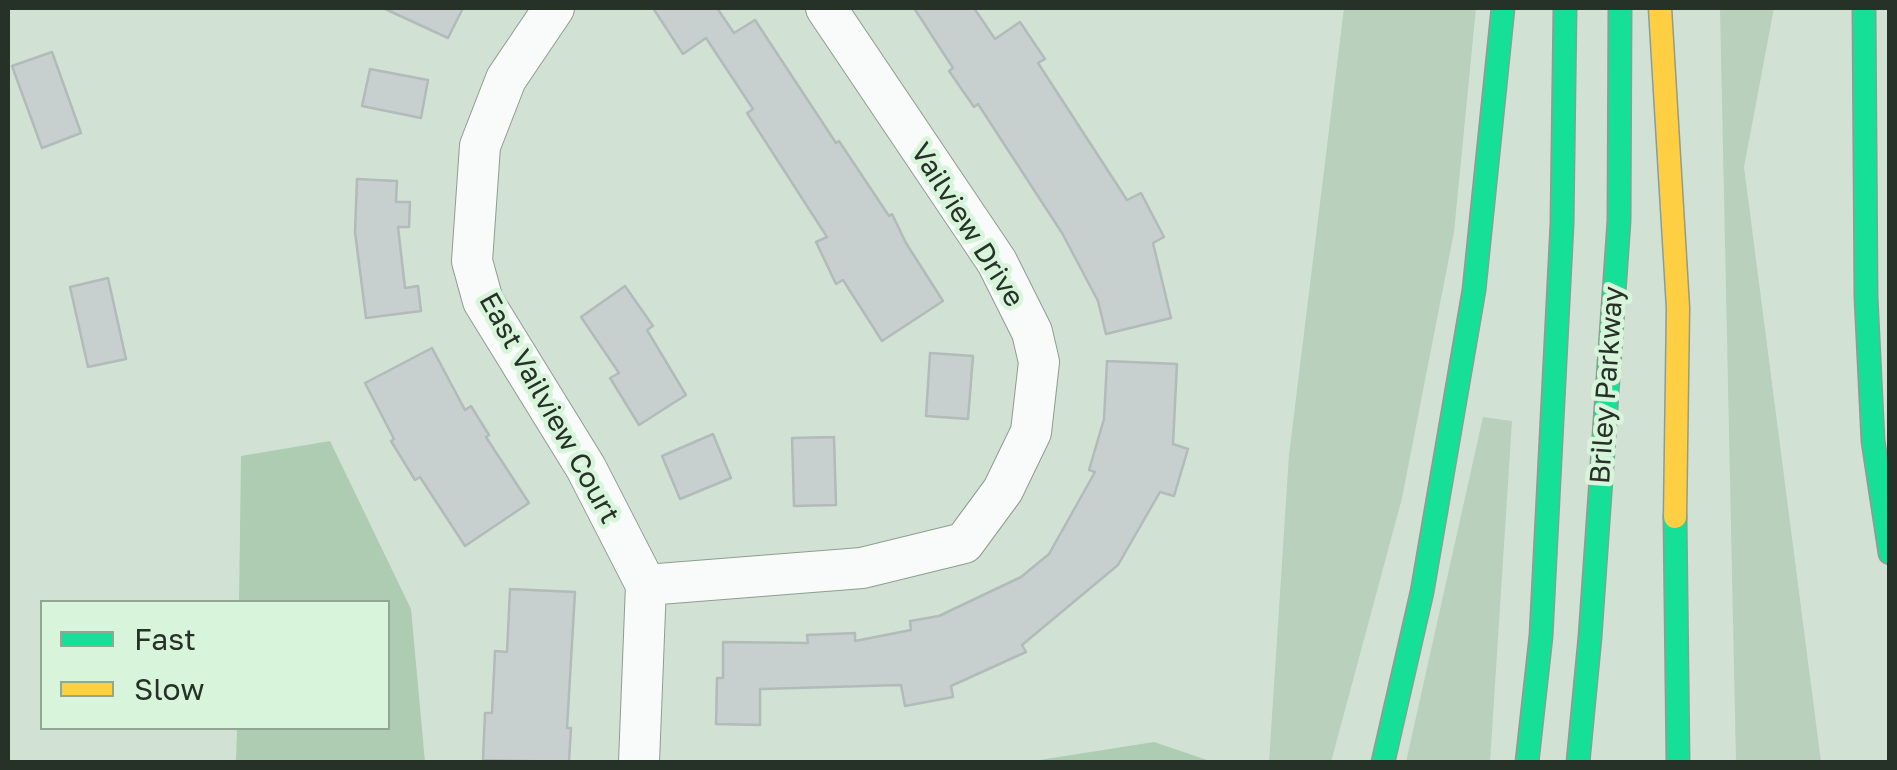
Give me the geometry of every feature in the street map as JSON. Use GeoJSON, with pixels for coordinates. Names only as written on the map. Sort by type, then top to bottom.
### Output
{"type":"FeatureCollection","features":[{"type":"Feature","properties":{"kind":"main road"},"geometry":{"type":"LineString","coordinates":[[1383,762],[1422,592],[1474,290],[1503,8]]}},
{"type":"Feature","properties":{"kind":"main road","name":"Briley Parkway"},"geometry":{"type":"LineString","coordinates":[[1526,762],[1544,596],[1562,224],[1566,8]]}},
{"type":"Feature","properties":{"kind":"main road","name":"Briley Parkway"},"geometry":{"type":"LineString","coordinates":[[1578,762],[1619,222],[1620,8]]}},
{"type":"Feature","properties":{"kind":"main road"},"geometry":{"type":"LineString","coordinates":[[1660,8],[1678,308],[1678,762]]}},
{"type":"Feature","properties":{"kind":"main road"},"geometry":{"type":"LineString","coordinates":[[1864,8],[1866,297],[1872,441],[1890,553]]}},
{"type":"Feature","properties":{"kind":"street","name":"East Vailview Court"},"geometry":{"type":"LineString","coordinates":[[554,8],[506,78],[480,146],[472,261],[483,301],[586,468],[646,585],[639,762]]}},
{"type":"Feature","properties":{"kind":"street","name":"Vailview Drive"},"geometry":{"type":"LineString","coordinates":[[646,585],[862,568],[964,543],[1004,490],[1031,432],[1039,362],[1032,332],[998,262],[826,8]]}},
{"type":"Feature","properties":{"kind":"green space"},"geometry":{"type":"Polygon","coordinates":[[[1344,8],[1476,8],[1454,232],[1402,498],[1331,762],[1269,762],[1289,455],[1344,8]]]}},
{"type":"Feature","properties":{"kind":"green space"},"geometry":{"type":"Polygon","coordinates":[[[1720,8],[1774,8],[1744,167],[1821,762],[1736,762],[1720,8]]]}},
{"type":"Feature","properties":{"kind":"green space"},"geometry":{"type":"Polygon","coordinates":[[[1483,417],[1512,421],[1490,762],[1406,762],[1483,417]]]}},
{"type":"Feature","properties":{"kind":"green space"},"geometry":{"type":"Polygon","coordinates":[[[330,441],[411,609],[425,762],[236,762],[237,730],[390,730],[390,600],[239,600],[241,456],[330,441]]]}},
{"type":"Feature","properties":{"kind":"green space"},"geometry":{"type":"Polygon","coordinates":[[[1154,742],[1213,762],[1027,762],[1154,742]]]}},
{"type":"Feature","properties":{"kind":"building"},"geometry":{"type":"Polygon","coordinates":[[[383,8],[463,8],[448,38],[383,8]]]}},
{"type":"Feature","properties":{"kind":"building"},"geometry":{"type":"Polygon","coordinates":[[[653,8],[717,8],[734,33],[755,20],[836,143],[839,141],[889,216],[892,214],[943,301],[882,341],[843,280],[836,284],[816,242],[827,237],[747,113],[753,109],[706,38],[683,54],[653,8]]]}},
{"type":"Feature","properties":{"kind":"building"},"geometry":{"type":"Polygon","coordinates":[[[914,8],[974,8],[995,39],[1020,22],[1045,59],[1038,63],[1127,200],[1141,193],[1164,237],[1153,243],[1171,318],[1106,334],[1098,301],[1062,233],[978,104],[974,107],[949,71],[953,68],[914,8]]]}},
{"type":"Feature","properties":{"kind":"building"},"geometry":{"type":"Polygon","coordinates":[[[52,52],[81,133],[42,148],[12,66],[52,52]]]}},
{"type":"Feature","properties":{"kind":"building"},"geometry":{"type":"Polygon","coordinates":[[[370,69],[428,80],[421,118],[362,106],[370,69]]]}},
{"type":"Feature","properties":{"kind":"building"},"geometry":{"type":"Polygon","coordinates":[[[357,179],[397,181],[396,202],[410,202],[409,227],[398,227],[405,288],[418,286],[421,311],[366,318],[355,232],[357,179]]]}},
{"type":"Feature","properties":{"kind":"building"},"geometry":{"type":"Polygon","coordinates":[[[108,278],[126,359],[88,367],[70,287],[108,278]]]}},
{"type":"Feature","properties":{"kind":"building"},"geometry":{"type":"Polygon","coordinates":[[[625,286],[653,326],[647,330],[686,395],[639,425],[610,378],[619,373],[581,317],[625,286]]]}},
{"type":"Feature","properties":{"kind":"building"},"geometry":{"type":"Polygon","coordinates":[[[432,348],[465,410],[471,406],[489,435],[486,437],[529,503],[465,546],[391,441],[394,439],[365,383],[432,348]]]}},
{"type":"Feature","properties":{"kind":"building"},"geometry":{"type":"Polygon","coordinates":[[[930,353],[973,356],[968,419],[926,416],[930,353]]]}},
{"type":"Feature","properties":{"kind":"building"},"geometry":{"type":"Polygon","coordinates":[[[1107,361],[1177,364],[1173,444],[1188,449],[1174,496],[1160,492],[1118,565],[1022,645],[1026,652],[951,686],[953,697],[905,706],[901,685],[760,689],[760,725],[716,724],[717,678],[723,678],[723,642],[808,643],[807,635],[855,633],[855,641],[911,630],[910,621],[939,616],[1021,577],[1049,554],[1095,472],[1089,470],[1104,419],[1107,361]]]}},
{"type":"Feature","properties":{"kind":"building"},"geometry":{"type":"Polygon","coordinates":[[[713,434],[731,478],[680,499],[662,456],[713,434]]]}},
{"type":"Feature","properties":{"kind":"building"},"geometry":{"type":"Polygon","coordinates":[[[834,437],[836,505],[794,506],[792,438],[834,437]]]}},
{"type":"Feature","properties":{"kind":"building"},"geometry":{"type":"Polygon","coordinates":[[[510,589],[575,592],[567,728],[571,728],[569,762],[483,760],[485,713],[492,713],[495,651],[507,652],[510,589]]]}},
{"type":"Feature","properties":{"kind":"traffic: fast"},"geometry":{"type":"LineString","coordinates":[[1383,762],[1422,592],[1474,290],[1503,8]]}},
{"type":"Feature","properties":{"kind":"traffic: fast"},"geometry":{"type":"LineString","coordinates":[[1527,762],[1541,636],[1562,224],[1565,8]]}},
{"type":"Feature","properties":{"kind":"traffic: fast"},"geometry":{"type":"LineString","coordinates":[[1578,762],[1619,221],[1620,8]]}},
{"type":"Feature","properties":{"kind":"traffic: fast"},"geometry":{"type":"LineString","coordinates":[[1864,8],[1866,297],[1873,441],[1890,553]]}},
{"type":"Feature","properties":{"kind":"traffic: fast"},"geometry":{"type":"LineString","coordinates":[[1675,517],[1678,762]]}},
{"type":"Feature","properties":{"kind":"traffic: slow"},"geometry":{"type":"LineString","coordinates":[[1660,8],[1678,308],[1675,517]]}}]}
